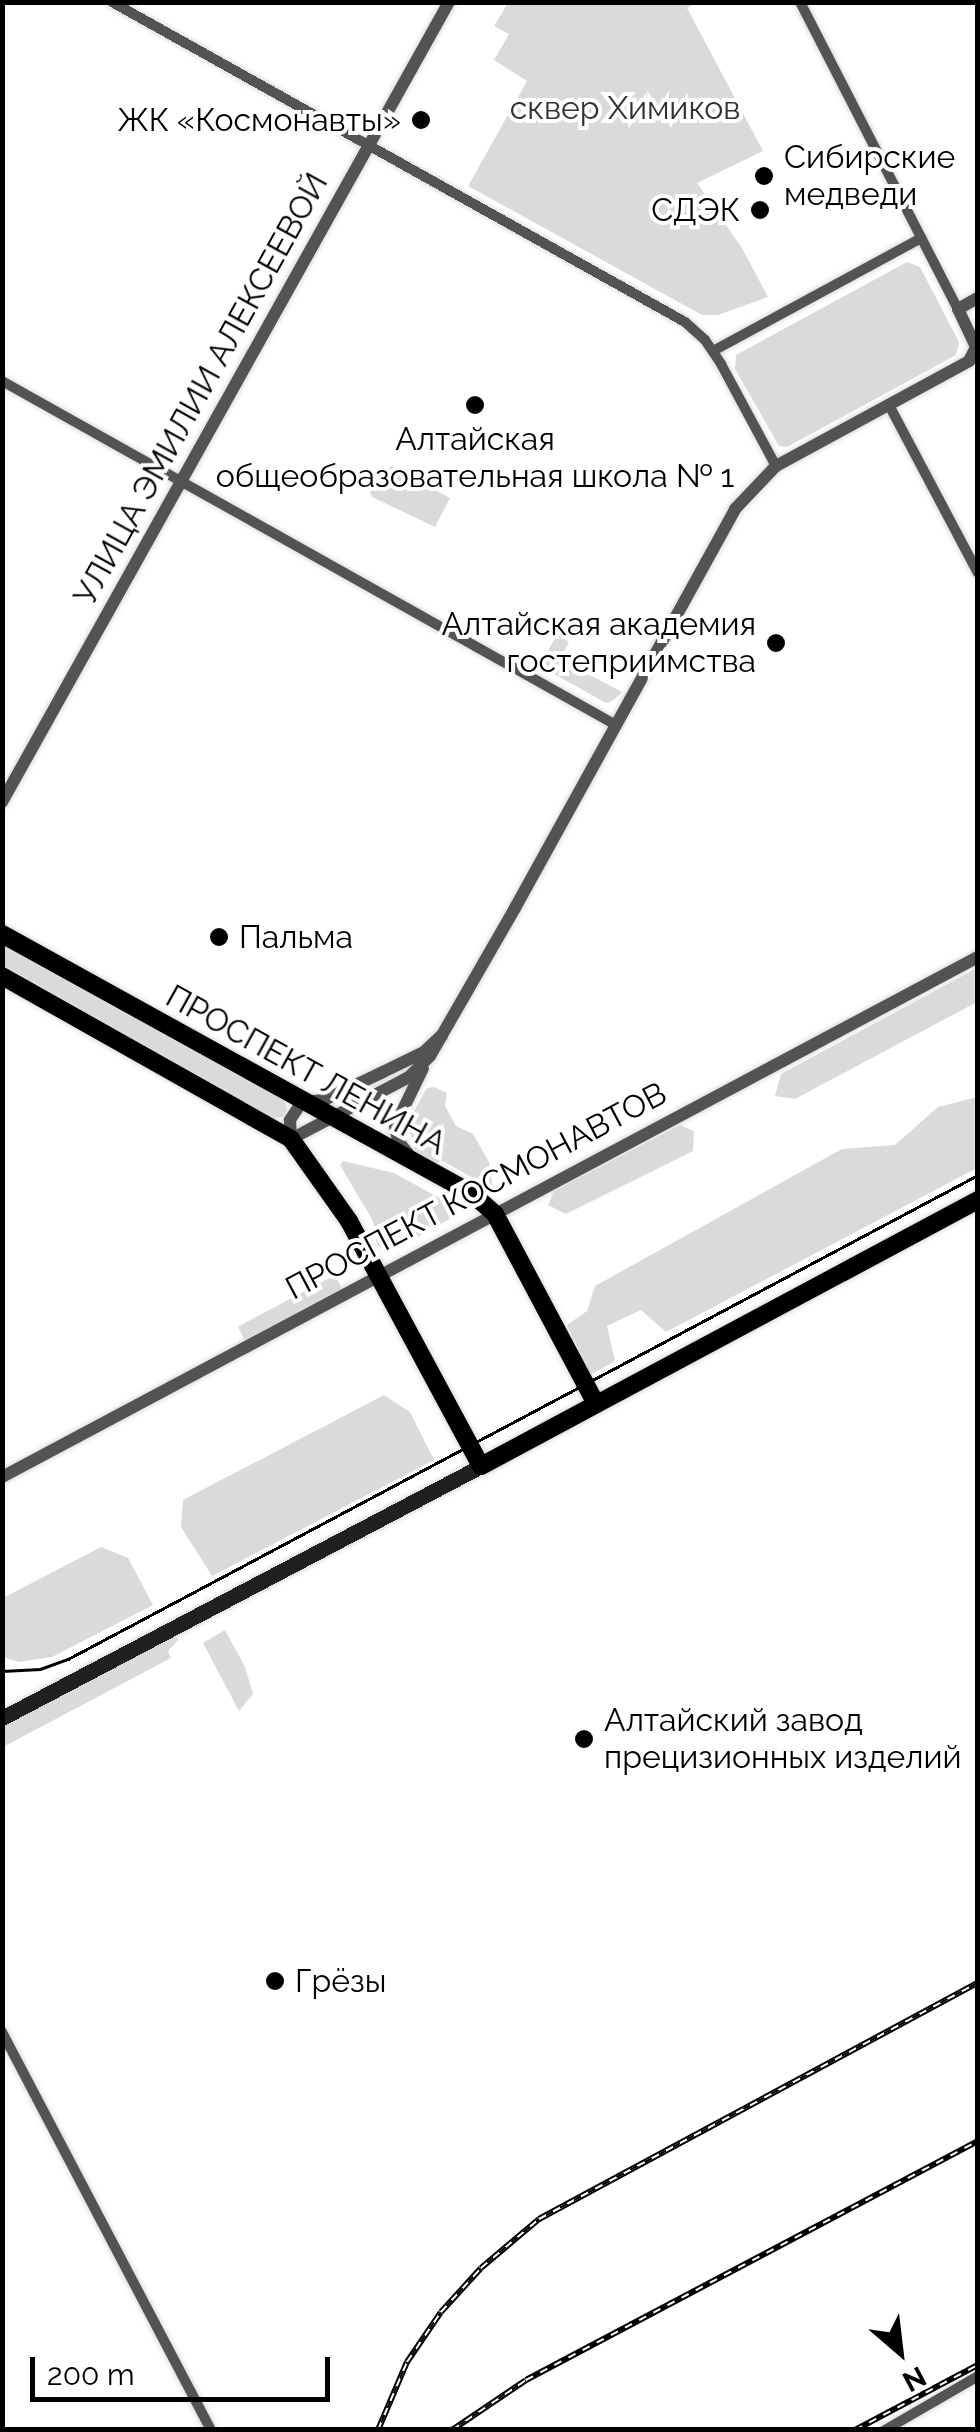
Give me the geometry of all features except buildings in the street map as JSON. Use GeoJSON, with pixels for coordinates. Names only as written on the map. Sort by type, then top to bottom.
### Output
{"type":"FeatureCollection","features":[{"type":"Feature","properties":{"kind":"main road","name":"ПРОСПЕКТ ЛЕНИНА"},"geometry":{"type":"LineString","coordinates":[[2,934],[423,1170],[471,1193],[495,1214],[596,1404]]}},
{"type":"Feature","properties":{"kind":"main road","name":"ПРОСПЕКТ ЛЕНИНА"},"geometry":{"type":"LineString","coordinates":[[2,976],[291,1139],[326,1185],[481,1466]]}},
{"type":"Feature","properties":{"kind":"main road"},"geometry":{"type":"LineString","coordinates":[[2,1718],[978,1200]]}},
{"type":"Feature","properties":{"kind":"main road"},"geometry":{"type":"LineString","coordinates":[[2,1710],[44,1696]]}},
{"type":"Feature","properties":{"kind":"street"},"geometry":{"type":"LineString","coordinates":[[112,2],[685,322],[713,351],[776,466]]}},
{"type":"Feature","properties":{"kind":"street","name":"УЛИЦА ЭМИЛИИ АЛЕКСЕЕВОЙ"},"geometry":{"type":"LineString","coordinates":[[2,802],[449,2]]}},
{"type":"Feature","properties":{"kind":"street"},"geometry":{"type":"LineString","coordinates":[[423,1170],[398,1140],[395,1126],[430,1056],[735,508],[776,466],[976,354],[958,309],[800,2]]}},
{"type":"Feature","properties":{"kind":"street"},"geometry":{"type":"LineString","coordinates":[[713,351],[922,238]]}},
{"type":"Feature","properties":{"kind":"street"},"geometry":{"type":"LineString","coordinates":[[958,309],[978,298]]}},
{"type":"Feature","properties":{"kind":"street"},"geometry":{"type":"LineString","coordinates":[[2,381],[616,725]]}},
{"type":"Feature","properties":{"kind":"street"},"geometry":{"type":"LineString","coordinates":[[889,405],[978,573]]}},
{"type":"Feature","properties":{"kind":"street","name":"ПРОСПЕКТ КОСМОНАВТОВ"},"geometry":{"type":"LineString","coordinates":[[2,1477],[978,957]]}},
{"type":"Feature","properties":{"kind":"street"},"geometry":{"type":"LineString","coordinates":[[430,1056],[409,1076],[291,1139],[290,1120],[302,1102],[324,1100],[354,1086],[424,1052],[442,1035]]}},
{"type":"Feature","properties":{"kind":"street"},"geometry":{"type":"LineString","coordinates":[[2,2032],[211,2430]]}},
{"type":"Feature","properties":{"kind":"street"},"geometry":{"type":"LineString","coordinates":[[885,2430],[978,2376]]}},
{"type":"Feature","properties":{"kind":"green space","name":"сквер Химиков"},"geometry":{"type":"Polygon","coordinates":[[[508,3],[696,3],[687,8],[763,151],[697,183],[742,248],[768,297],[718,315],[702,315],[468,186],[527,81],[494,60],[509,34],[494,26],[508,3]]]}},
{"type":"Feature","properties":{"kind":"green space"},"geometry":{"type":"Polygon","coordinates":[[[907,262],[920,267],[959,342],[956,355],[787,447],[779,446],[735,369],[736,355],[907,262]]]}},
{"type":"Feature","properties":{"kind":"green space"},"geometry":{"type":"Polygon","coordinates":[[[390,466],[450,498],[435,527],[372,497],[370,492],[390,466]]]}},
{"type":"Feature","properties":{"kind":"green space"},"geometry":{"type":"Polygon","coordinates":[[[557,634],[569,642],[560,659],[622,692],[614,700],[606,703],[540,666],[557,634]]]}},
{"type":"Feature","properties":{"kind":"green space"},"geometry":{"type":"Polygon","coordinates":[[[3,942],[284,1100],[287,1109],[283,1117],[272,1118],[3,965],[3,942]]]}},
{"type":"Feature","properties":{"kind":"green space"},"geometry":{"type":"Polygon","coordinates":[[[977,968],[977,1002],[795,1099],[775,1096],[781,1074],[977,968]]]}},
{"type":"Feature","properties":{"kind":"green space"},"geometry":{"type":"Polygon","coordinates":[[[427,1088],[447,1093],[445,1106],[456,1126],[473,1134],[489,1162],[493,1190],[479,1188],[471,1177],[443,1161],[433,1163],[416,1154],[407,1123],[427,1088]]]}},
{"type":"Feature","properties":{"kind":"green space"},"geometry":{"type":"Polygon","coordinates":[[[977,1097],[977,1168],[666,1332],[641,1310],[607,1326],[615,1361],[590,1375],[567,1325],[587,1311],[595,1286],[842,1149],[895,1145],[938,1107],[977,1097]]]}},
{"type":"Feature","properties":{"kind":"green space"},"geometry":{"type":"Polygon","coordinates":[[[680,1125],[694,1131],[693,1151],[566,1214],[548,1205],[554,1191],[680,1125]]]}},
{"type":"Feature","properties":{"kind":"green space"},"geometry":{"type":"Polygon","coordinates":[[[343,1161],[394,1173],[454,1206],[458,1214],[397,1249],[383,1249],[377,1245],[373,1221],[340,1165],[343,1161]]]}},
{"type":"Feature","properties":{"kind":"green space"},"geometry":{"type":"Polygon","coordinates":[[[335,1275],[343,1290],[246,1342],[238,1327],[335,1275]]]}},
{"type":"Feature","properties":{"kind":"green space"},"geometry":{"type":"Polygon","coordinates":[[[384,1395],[410,1412],[434,1460],[212,1576],[181,1527],[183,1500],[384,1395]]]}},
{"type":"Feature","properties":{"kind":"green space"},"geometry":{"type":"Polygon","coordinates":[[[101,1547],[128,1558],[153,1605],[52,1657],[19,1662],[3,1657],[3,1598],[101,1547]]]}},
{"type":"Feature","properties":{"kind":"green space"},"geometry":{"type":"Polygon","coordinates":[[[225,1630],[245,1667],[253,1694],[239,1711],[203,1643],[225,1630]]]}},
{"type":"Feature","properties":{"kind":"green space"},"geometry":{"type":"Polygon","coordinates":[[[171,1636],[179,1639],[168,1651],[171,1658],[3,1747],[3,1725],[171,1636]]]}},
{"type":"Feature","properties":{"kind":"tram line"},"geometry":{"type":"LineString","coordinates":[[2,1671],[40,1669],[68,1659],[978,1175]]}},
{"type":"Feature","properties":{"kind":"railway"},"geometry":{"type":"LineString","coordinates":[[378,2430],[407,2362],[441,2312],[481,2268],[539,2219],[978,1983]]}},
{"type":"Feature","properties":{"kind":"railway"},"geometry":{"type":"LineString","coordinates":[[452,2430],[526,2380],[978,2141]]}},
{"type":"Feature","properties":{"kind":"railway"},"geometry":{"type":"LineString","coordinates":[[855,2430],[978,2365]]}},
{"type":"Feature","properties":{"kind":"place","name":"ЖК «Космонавты»"},"geometry":{"type":"Point","coordinates":[421,120]}},
{"type":"Feature","properties":{"kind":"place","name":"Сибирские медведи"},"geometry":{"type":"Point","coordinates":[764,176]}},
{"type":"Feature","properties":{"kind":"place","name":"СДЭК"},"geometry":{"type":"Point","coordinates":[760,210]}},
{"type":"Feature","properties":{"kind":"place","name":"Алтайская общеобразовательная школа № 1"},"geometry":{"type":"Point","coordinates":[475,405]}},
{"type":"Feature","properties":{"kind":"place","name":"Алтайская академия гостеприимства"},"geometry":{"type":"Point","coordinates":[776,643]}},
{"type":"Feature","properties":{"kind":"place","name":"Пальма"},"geometry":{"type":"Point","coordinates":[219,937]}},
{"type":"Feature","properties":{"kind":"place","name":"Алтайский завод прецизионных изделий"},"geometry":{"type":"Point","coordinates":[584,1739]}},
{"type":"Feature","properties":{"kind":"place","name":"Грёзы"},"geometry":{"type":"Point","coordinates":[275,1981]}}]}
